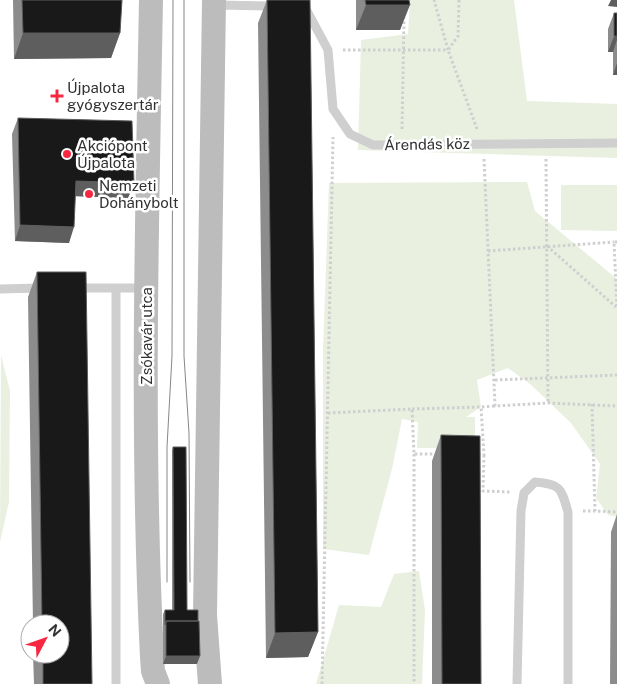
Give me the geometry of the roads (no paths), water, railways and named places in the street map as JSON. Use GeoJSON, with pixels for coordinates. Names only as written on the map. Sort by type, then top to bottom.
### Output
{"type":"FeatureCollection","features":[{"type":"Feature","properties":{"kind":"street","name":"Zsókavár utca"},"geometry":{"type":"LineString","coordinates":[[151,0],[146,288],[146,503],[158,681]]}},
{"type":"Feature","properties":{"kind":"street"},"geometry":{"type":"LineString","coordinates":[[204,679],[214,2]]}},
{"type":"Feature","properties":{"kind":"lane","name":"Árendás köz"},"geometry":{"type":"LineString","coordinates":[[214,2],[298,5],[328,50],[333,109],[350,134],[373,145],[617,143]]}},
{"type":"Feature","properties":{"kind":"lane"},"geometry":{"type":"LineString","coordinates":[[0,288],[48,288]]}},
{"type":"Feature","properties":{"kind":"lane"},"geometry":{"type":"LineString","coordinates":[[68,288],[146,288]]}},
{"type":"Feature","properties":{"kind":"lane","name":"Zsókavár utca"},"geometry":{"type":"LineString","coordinates":[[116,288],[116,684]]}},
{"type":"Feature","properties":{"kind":"lane"},"geometry":{"type":"LineString","coordinates":[[517,684],[524,492],[535,482],[552,483],[563,492],[568,512],[568,684]]}},
{"type":"Feature","properties":{"kind":"tram line"},"geometry":{"type":"LineString","coordinates":[[167,582],[167,447],[172,356],[173,0]]}},
{"type":"Feature","properties":{"kind":"tram line"},"geometry":{"type":"LineString","coordinates":[[184,0],[184,356],[189,433],[190,582]]}},
{"type":"Feature","properties":{"kind":"place","name":"Újpalota gyógyszertár"},"geometry":{"type":"Point","coordinates":[57,96]}},
{"type":"Feature","properties":{"kind":"place","name":"Akciópont Újpalota"},"geometry":{"type":"Point","coordinates":[67,154]}},
{"type":"Feature","properties":{"kind":"place","name":"Nemzeti Dohánybolt"},"geometry":{"type":"Point","coordinates":[89,194]}}]}
